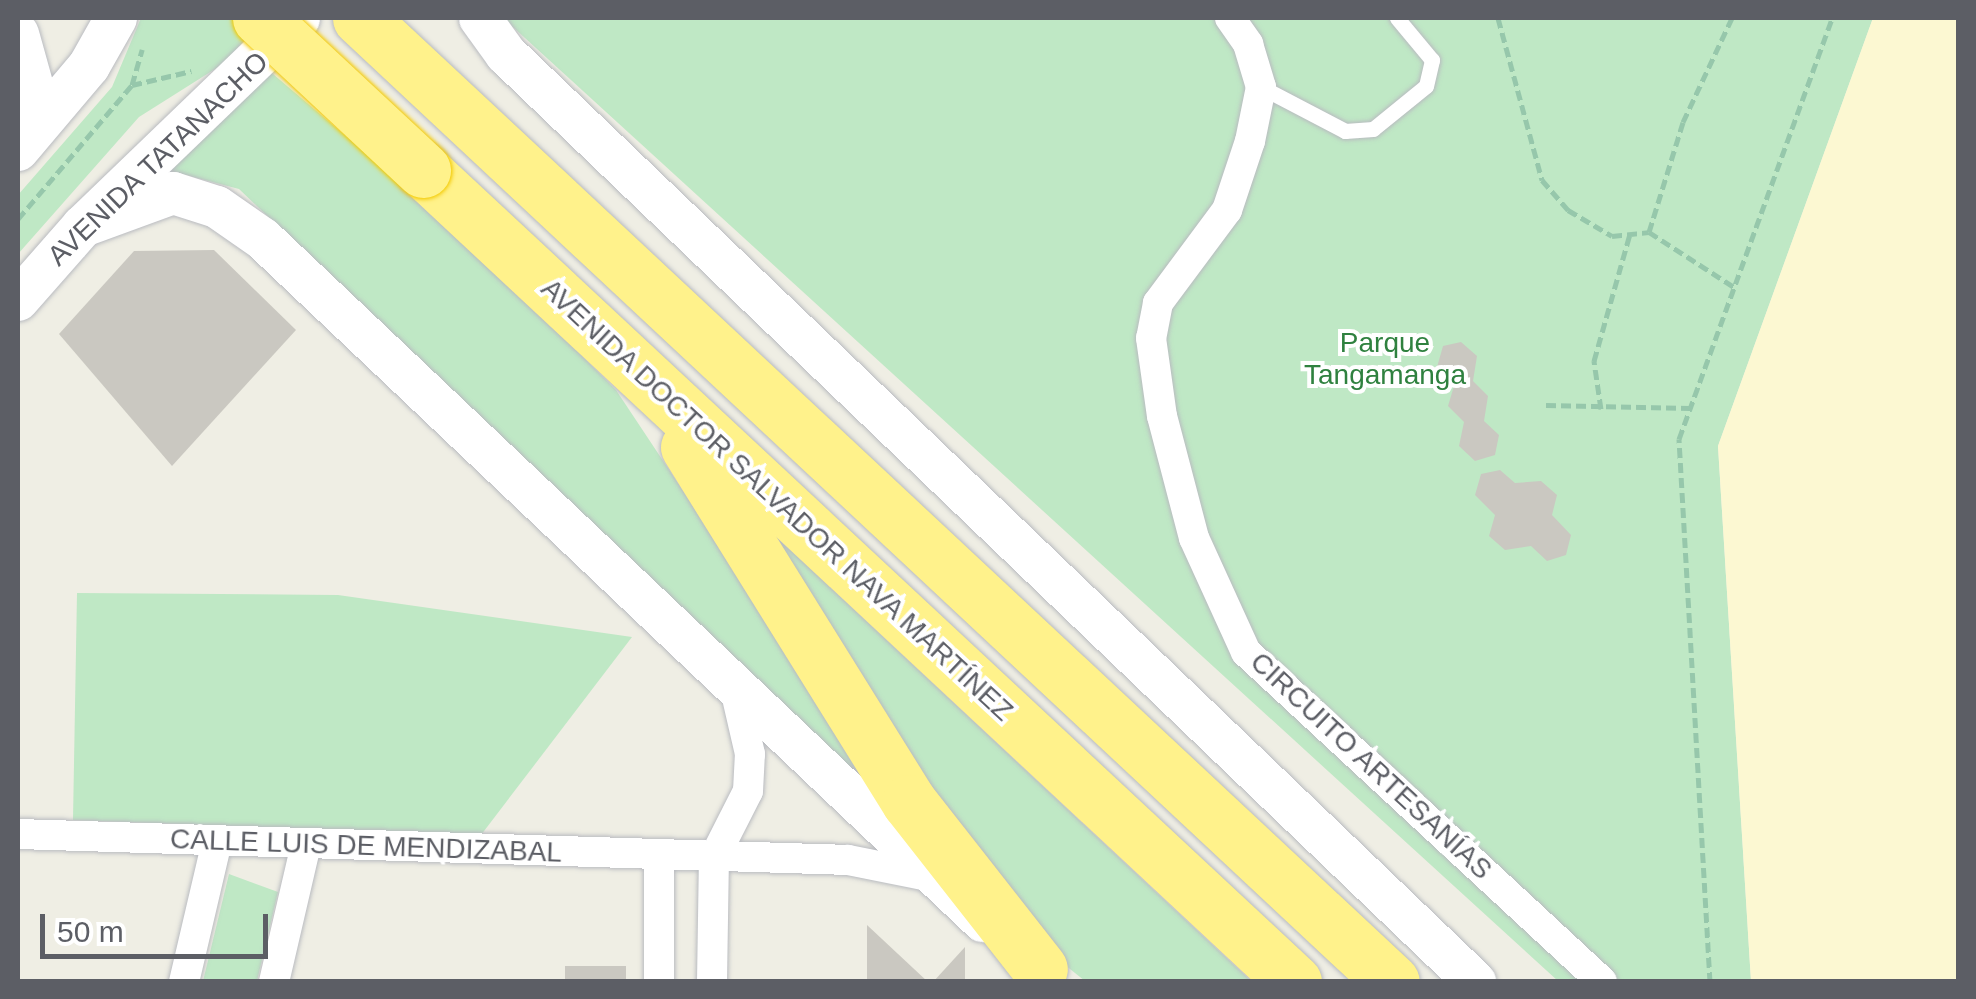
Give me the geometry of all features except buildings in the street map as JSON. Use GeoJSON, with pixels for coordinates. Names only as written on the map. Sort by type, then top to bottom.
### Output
{"type":"FeatureCollection","features":[{"type":"Feature","properties":{"kind":"highway","name":"AVENIDA DOCTOR SALVADOR NAVA MARTÍNEZ"},"geometry":{"type":"LineString","coordinates":[[260,18],[1294,982]]}},
{"type":"Feature","properties":{"kind":"highway"},"geometry":{"type":"LineString","coordinates":[[360,18],[1392,982]]}},
{"type":"Feature","properties":{"kind":"highway"},"geometry":{"type":"LineString","coordinates":[[611,345],[712,480],[910,802],[1047,975]]}},
{"type":"Feature","properties":{"kind":"main road"},"geometry":{"type":"LineString","coordinates":[[20,147],[89,66],[116,18]]}},
{"type":"Feature","properties":{"kind":"main road","name":"AVENIDA TATANACHO"},"geometry":{"type":"LineString","coordinates":[[18,300],[83,226],[235,86],[299,18]]}},
{"type":"Feature","properties":{"kind":"main road"},"geometry":{"type":"LineString","coordinates":[[480,18],[506,54],[1475,982]]}},
{"type":"Feature","properties":{"kind":"main road"},"geometry":{"type":"LineString","coordinates":[[18,34],[35,96],[20,147]]}},
{"type":"Feature","properties":{"kind":"main road"},"geometry":{"type":"LineString","coordinates":[[83,226],[173,193],[218,207],[263,239],[928,876],[1047,975]]}},
{"type":"Feature","properties":{"kind":"street"},"geometry":{"type":"LineString","coordinates":[[1230,18],[1248,44],[1261,86]]}},
{"type":"Feature","properties":{"kind":"street","name":"CIRCUITO ARTESANÍAS"},"geometry":{"type":"LineString","coordinates":[[1261,86],[1227,210],[1158,303],[1151,338],[1162,416],[1194,538],[1246,652],[1602,982]]}},
{"type":"Feature","properties":{"kind":"street"},"geometry":{"type":"LineString","coordinates":[[712,982],[714,858],[748,791],[750,754],[734,689]]}},
{"type":"Feature","properties":{"kind":"street","name":"CALLE LUIS DE MENDIZABAL"},"geometry":{"type":"LineString","coordinates":[[18,834],[848,860],[928,876]]}},
{"type":"Feature","properties":{"kind":"street"},"geometry":{"type":"LineString","coordinates":[[184,982],[217,840]]}},
{"type":"Feature","properties":{"kind":"street"},"geometry":{"type":"LineString","coordinates":[[274,982],[306,845]]}},
{"type":"Feature","properties":{"kind":"street"},"geometry":{"type":"LineString","coordinates":[[659,982],[660,857]]}},
{"type":"Feature","properties":{"kind":"lane"},"geometry":{"type":"LineString","coordinates":[[1261,86],[1345,132],[1373,129],[1426,86],[1432,60],[1398,18]]}},
{"type":"Feature","properties":{"kind":"path"},"geometry":{"type":"LineString","coordinates":[[1498,18],[1542,180],[1568,210],[1612,236],[1649,232],[1734,287]]}},
{"type":"Feature","properties":{"kind":"path"},"geometry":{"type":"LineString","coordinates":[[1649,232],[1684,122],[1732,18]]}},
{"type":"Feature","properties":{"kind":"path"},"geometry":{"type":"LineString","coordinates":[[1710,982],[1677,465],[1690,408],[1832,18]]}},
{"type":"Feature","properties":{"kind":"path"},"geometry":{"type":"LineString","coordinates":[[18,219],[132,84],[223,64],[235,86]]}},
{"type":"Feature","properties":{"kind":"path"},"geometry":{"type":"LineString","coordinates":[[1601,410],[1594,360],[1630,234]]}},
{"type":"Feature","properties":{"kind":"path"},"geometry":{"type":"LineString","coordinates":[[1546,405],[1601,410],[1690,408]]}},
{"type":"Feature","properties":{"kind":"green space"},"geometry":{"type":"Polygon","coordinates":[[[141,18],[264,18],[223,64],[139,117],[18,254],[18,195],[112,87],[141,18]]]}},
{"type":"Feature","properties":{"kind":"green space","name":"Parque Tangamanga"},"geometry":{"type":"Polygon","coordinates":[[[503,18],[1873,18],[1718,446],[1751,981],[1558,981],[503,18]]]}},
{"type":"Feature","properties":{"kind":"green space"},"geometry":{"type":"Polygon","coordinates":[[[266,68],[458,232],[616,390],[905,825],[239,189],[163,169],[266,68]]]}},
{"type":"Feature","properties":{"kind":"green space"},"geometry":{"type":"Polygon","coordinates":[[[756,518],[1251,981],[1085,981],[1035,941],[915,773],[756,518]]]}},
{"type":"Feature","properties":{"kind":"green space"},"geometry":{"type":"Polygon","coordinates":[[[77,593],[338,595],[632,637],[481,835],[73,820],[77,593]]]}},
{"type":"Feature","properties":{"kind":"green space"},"geometry":{"type":"Polygon","coordinates":[[[229,874],[278,892],[257,981],[203,981],[229,874]]]}},
{"type":"Feature","properties":{"kind":"sand"},"geometry":{"type":"Polygon","coordinates":[[[1873,18],[1958,18],[1958,981],[1751,981],[1718,446],[1873,18]]]}}]}
